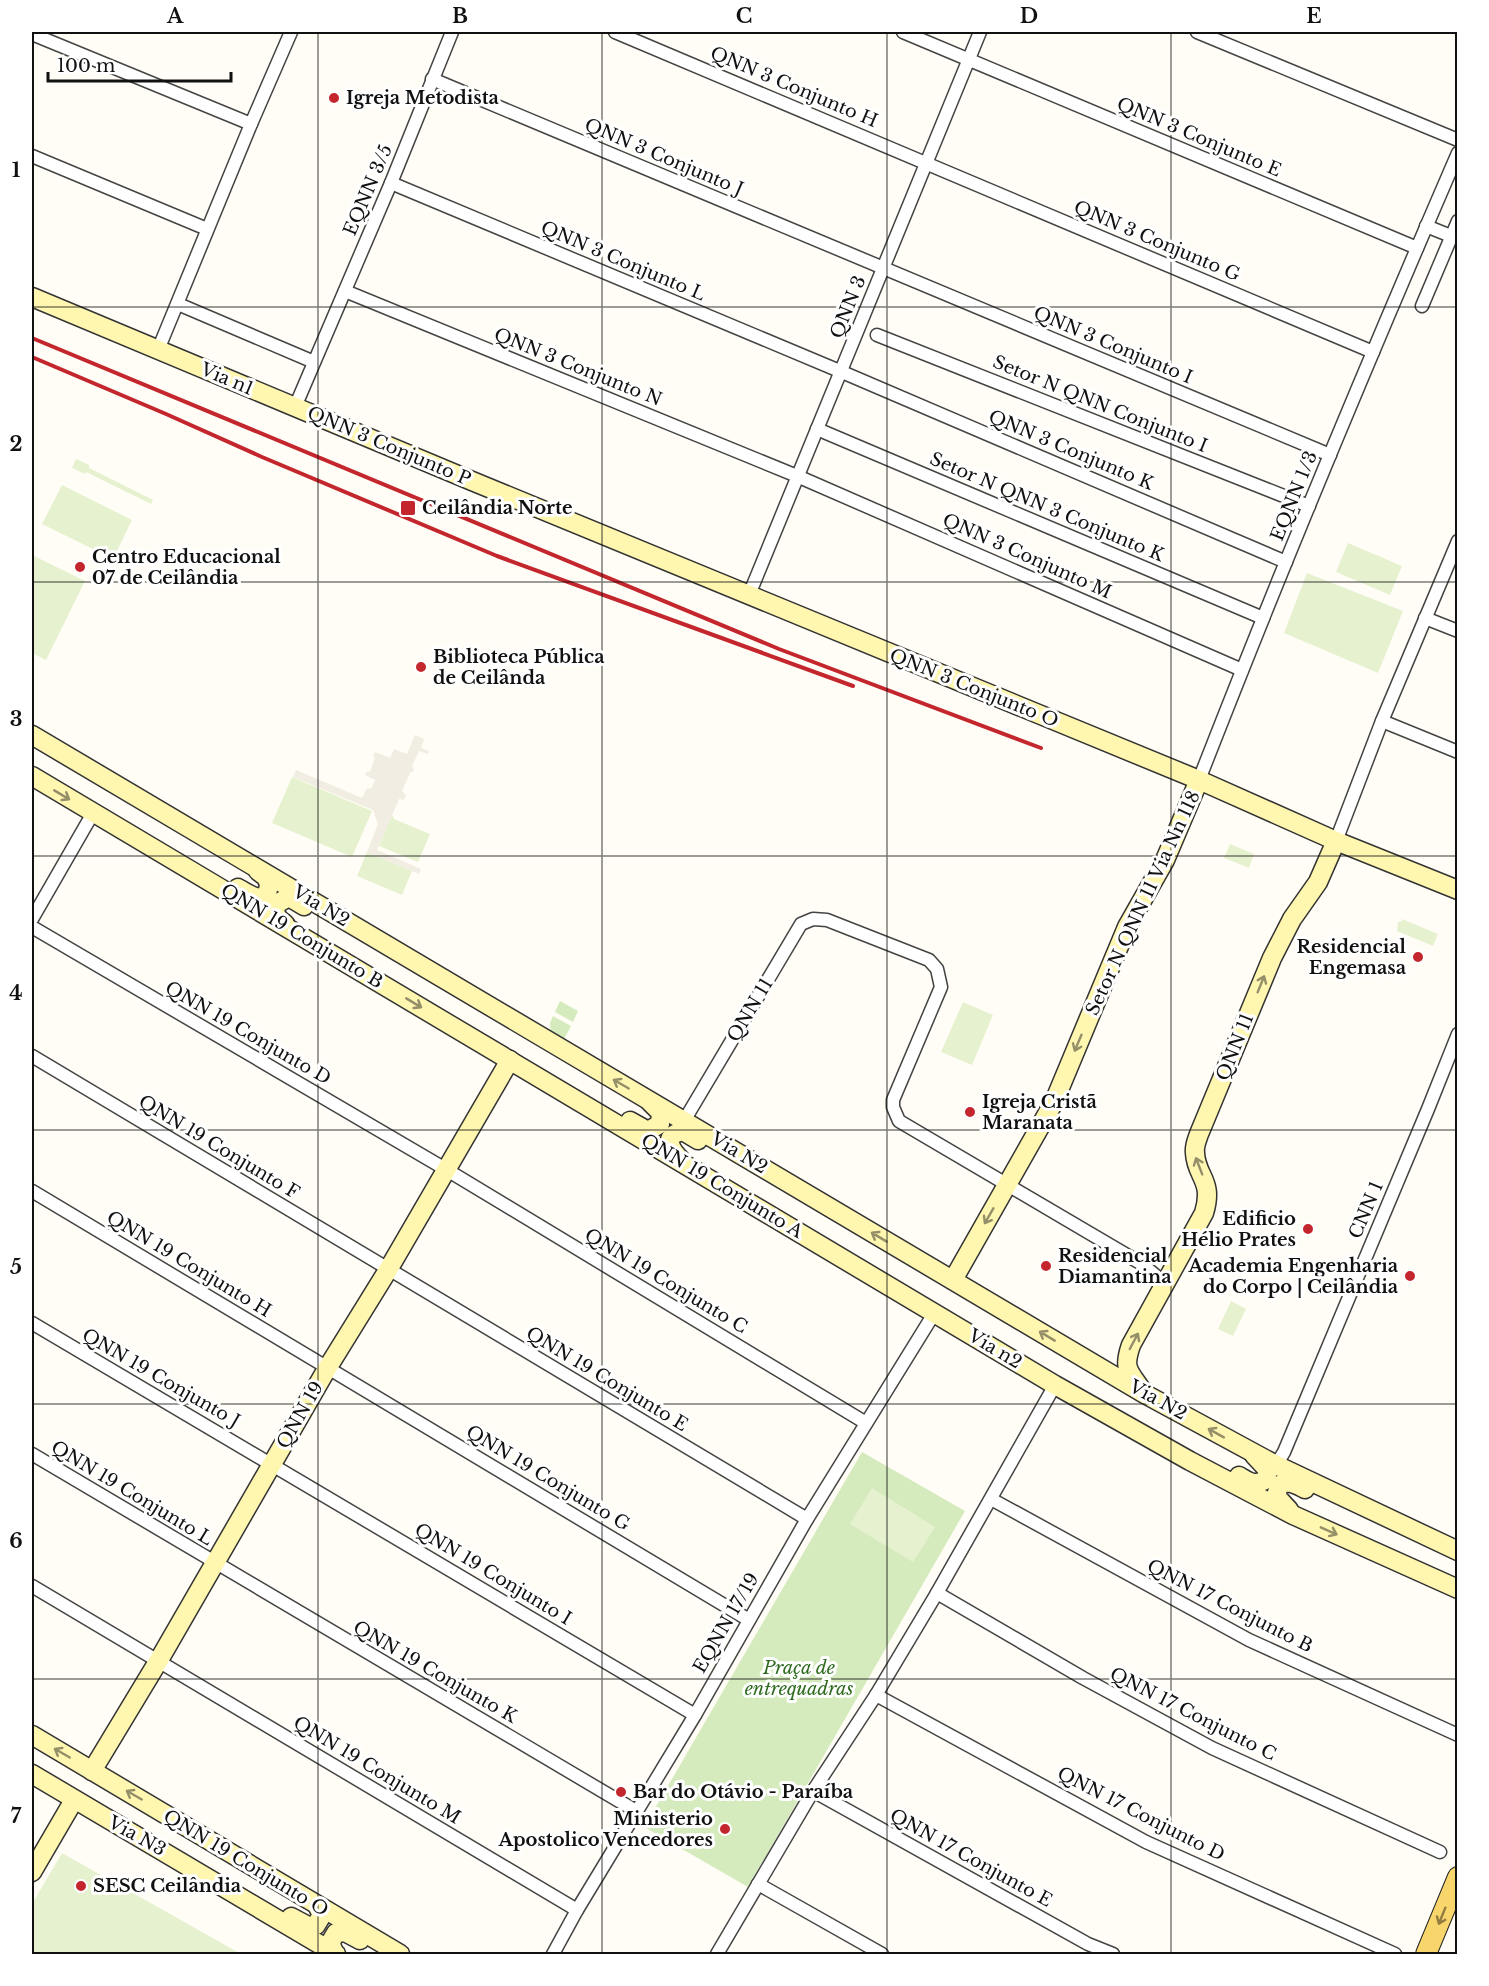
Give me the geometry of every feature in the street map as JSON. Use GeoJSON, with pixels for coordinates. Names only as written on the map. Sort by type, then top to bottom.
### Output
{"type":"FeatureCollection","features":[{"type":"Feature","properties":{"kind":"main road","name":"Via n1"},"geometry":{"type":"LineString","coordinates":[[32,297],[295,407]]}},
{"type":"Feature","properties":{"kind":"main road","name":"QNN 3 Conjunto P"},"geometry":{"type":"LineString","coordinates":[[295,407],[749,595]]}},
{"type":"Feature","properties":{"kind":"main road","name":"QNN 3 Conjunto O"},"geometry":{"type":"LineString","coordinates":[[749,595],[1199,780]]}},
{"type":"Feature","properties":{"kind":"main road","name":"Via N2"},"geometry":{"type":"LineString","coordinates":[[32,735],[647,1098],[681,1126],[683,1131],[761,1177],[833,1210],[1143,1393],[1251,1452],[1458,1551]]}},
{"type":"Feature","properties":{"kind":"main road"},"geometry":{"type":"LineString","coordinates":[[32,776],[93,813]]}},
{"type":"Feature","properties":{"kind":"main road"},"geometry":{"type":"LineString","coordinates":[[1199,780],[1336,841],[1458,890]]}},
{"type":"Feature","properties":{"kind":"main road","name":"Setor N QNN 11 Via Nn 118"},"geometry":{"type":"LineString","coordinates":[[953,1280],[1054,1102],[1127,927],[1165,860],[1199,780]]}},
{"type":"Feature","properties":{"kind":"main road","name":"QNN 19 Conjunto B"},"geometry":{"type":"LineString","coordinates":[[93,813],[513,1062]]}},
{"type":"Feature","properties":{"kind":"main road"},"geometry":{"type":"LineString","coordinates":[[111,824],[181,855],[254,897],[262,897],[269,889],[269,881],[245,860]]}},
{"type":"Feature","properties":{"kind":"main road","name":"QNN 11"},"geometry":{"type":"LineString","coordinates":[[1143,1393],[1127,1367],[1126,1360],[1131,1346],[1207,1205],[1207,1189],[1195,1152],[1199,1134],[1272,958],[1292,919],[1318,882],[1336,841]]}},
{"type":"Feature","properties":{"kind":"main road"},"geometry":{"type":"LineString","coordinates":[[292,930],[276,917],[275,912],[278,903],[289,897],[366,944],[422,967]]}},
{"type":"Feature","properties":{"kind":"main road"},"geometry":{"type":"LineString","coordinates":[[513,1062],[567,1083],[648,1131],[660,1124],[662,1113],[647,1098]]}},
{"type":"Feature","properties":{"kind":"main road","name":"QNN 19"},"geometry":{"type":"LineString","coordinates":[[92,1771],[328,1368],[513,1062]]}},
{"type":"Feature","properties":{"kind":"main road","name":"QNN 19 Conjunto A"},"geometry":{"type":"LineString","coordinates":[[513,1062],[935,1312]]}},
{"type":"Feature","properties":{"kind":"main road"},"geometry":{"type":"LineString","coordinates":[[681,1126],[669,1146],[684,1163]]}},
{"type":"Feature","properties":{"kind":"main road","name":"Via n2"},"geometry":{"type":"LineString","coordinates":[[935,1312],[1055,1385]]}},
{"type":"Feature","properties":{"kind":"main road","name":"Via N2"},"geometry":{"type":"LineString","coordinates":[[1055,1385],[1190,1461],[1293,1515],[1458,1589]]}},
{"type":"Feature","properties":{"kind":"main road"},"geometry":{"type":"LineString","coordinates":[[1118,1420],[1191,1450],[1251,1483],[1258,1483],[1266,1479],[1268,1470],[1251,1452]]}},
{"type":"Feature","properties":{"kind":"main road"},"geometry":{"type":"LineString","coordinates":[[1293,1515],[1276,1496],[1279,1485],[1286,1482],[1292,1482],[1374,1522],[1421,1534]]}},
{"type":"Feature","properties":{"kind":"main road","name":"QNN 19 Conjunto O"},"geometry":{"type":"LineString","coordinates":[[32,1736],[400,1954]]}},
{"type":"Feature","properties":{"kind":"main road","name":"Via N3"},"geometry":{"type":"LineString","coordinates":[[32,1774],[336,1954]]}},
{"type":"Feature","properties":{"kind":"main road"},"geometry":{"type":"LineString","coordinates":[[32,1872],[74,1800]]}},
{"type":"Feature","properties":{"kind":"main road"},"geometry":{"type":"LineString","coordinates":[[102,1816],[149,1833],[304,1925],[312,1926],[319,1922],[322,1911],[317,1905]]}},
{"type":"Feature","properties":{"kind":"main road"},"geometry":{"type":"LineString","coordinates":[[1426,1954],[1458,1877]]}},
{"type":"Feature","properties":{"kind":"main road"},"geometry":{"type":"LineString","coordinates":[[336,1954],[330,1948],[331,1939],[340,1931],[349,1933],[384,1954]]}},
{"type":"Feature","properties":{"kind":"street"},"geometry":{"type":"LineString","coordinates":[[158,350],[250,124],[291,32]]}},
{"type":"Feature","properties":{"kind":"street","name":"EQNN 3/5"},"geometry":{"type":"LineString","coordinates":[[295,407],[391,183],[452,32]]}},
{"type":"Feature","properties":{"kind":"street","name":"QNN 3 Conjunto H"},"geometry":{"type":"LineString","coordinates":[[615,32],[927,162]]}},
{"type":"Feature","properties":{"kind":"street","name":"QNN 3 Conjunto E"},"geometry":{"type":"LineString","coordinates":[[903,32],[1417,248]]}},
{"type":"Feature","properties":{"kind":"street","name":"QNN 3"},"geometry":{"type":"LineString","coordinates":[[749,595],[980,32]]}},
{"type":"Feature","properties":{"kind":"street"},"geometry":{"type":"LineString","coordinates":[[1197,32],[1458,140]]}},
{"type":"Feature","properties":{"kind":"street"},"geometry":{"type":"LineString","coordinates":[[32,34],[250,124]]}},
{"type":"Feature","properties":{"kind":"street","name":"QNN 3 Conjunto J"},"geometry":{"type":"LineString","coordinates":[[432,79],[882,268]]}},
{"type":"Feature","properties":{"kind":"street","name":"EQNN 1/3"},"geometry":{"type":"LineString","coordinates":[[1199,780],[1330,454],[1458,153]]}},
{"type":"Feature","properties":{"kind":"street"},"geometry":{"type":"LineString","coordinates":[[32,156],[207,229]]}},
{"type":"Feature","properties":{"kind":"street","name":"QNN 3 Conjunto G"},"geometry":{"type":"LineString","coordinates":[[927,162],[1373,352]]}},
{"type":"Feature","properties":{"kind":"street","name":"QNN 3 Conjunto L"},"geometry":{"type":"LineString","coordinates":[[391,183],[842,372]]}},
{"type":"Feature","properties":{"kind":"street"},"geometry":{"type":"LineString","coordinates":[[1422,306],[1458,221]]}},
{"type":"Feature","properties":{"kind":"street"},"geometry":{"type":"LineString","coordinates":[[1426,226],[1451,236]]}},
{"type":"Feature","properties":{"kind":"street","name":"QNN 3 Conjunto I"},"geometry":{"type":"LineString","coordinates":[[882,268],[1330,454]]}},
{"type":"Feature","properties":{"kind":"street","name":"QNN 3 Conjunto N"},"geometry":{"type":"LineString","coordinates":[[345,291],[797,476]]}},
{"type":"Feature","properties":{"kind":"street"},"geometry":{"type":"LineString","coordinates":[[178,304],[314,362]]}},
{"type":"Feature","properties":{"kind":"street","name":"Setor N QNN Conjunto I"},"geometry":{"type":"LineString","coordinates":[[877,335],[1309,506]]}},
{"type":"Feature","properties":{"kind":"street","name":"QNN 3 Conjunto K"},"geometry":{"type":"LineString","coordinates":[[842,372],[1286,562]]}},
{"type":"Feature","properties":{"kind":"street","name":"Setor N QNN 3 Conjunto K"},"geometry":{"type":"LineString","coordinates":[[817,429],[1263,618]]}},
{"type":"Feature","properties":{"kind":"street","name":"QNN 3 Conjunto M"},"geometry":{"type":"LineString","coordinates":[[797,476],[1242,670]]}},
{"type":"Feature","properties":{"kind":"street"},"geometry":{"type":"LineString","coordinates":[[1336,841],[1382,721],[1458,541]]}},
{"type":"Feature","properties":{"kind":"street"},"geometry":{"type":"LineString","coordinates":[[1425,618],[1458,631]]}},
{"type":"Feature","properties":{"kind":"street"},"geometry":{"type":"LineString","coordinates":[[1382,721],[1458,752]]}},
{"type":"Feature","properties":{"kind":"street"},"geometry":{"type":"LineString","coordinates":[[32,919],[93,813]]}},
{"type":"Feature","properties":{"kind":"street","name":"QNN 11"},"geometry":{"type":"LineString","coordinates":[[681,1126],[801,924],[820,918],[929,960],[937,969],[941,987],[893,1100],[893,1107],[899,1121],[904,1125],[1007,1185]]}},
{"type":"Feature","properties":{"kind":"street","name":"QNN 19 Conjunto D"},"geometry":{"type":"LineString","coordinates":[[32,927],[447,1170]]}},
{"type":"Feature","properties":{"kind":"street","name":"CNN 1"},"geometry":{"type":"LineString","coordinates":[[1276,1465],[1284,1452],[1458,1034]]}},
{"type":"Feature","properties":{"kind":"street","name":"QNN 19 Conjunto F"},"geometry":{"type":"LineString","coordinates":[[32,1056],[388,1270]]}},
{"type":"Feature","properties":{"kind":"street","name":"QNN 19 Conjunto C"},"geometry":{"type":"LineString","coordinates":[[447,1170],[866,1423]]}},
{"type":"Feature","properties":{"kind":"street"},"geometry":{"type":"LineString","coordinates":[[1007,1185],[1147,1267],[1155,1275],[1162,1288]]}},
{"type":"Feature","properties":{"kind":"street","name":"QNN 19 Conjunto H"},"geometry":{"type":"LineString","coordinates":[[32,1191],[328,1368]]}},
{"type":"Feature","properties":{"kind":"street","name":"QNN 19 Conjunto E"},"geometry":{"type":"LineString","coordinates":[[388,1270],[807,1519]]}},
{"type":"Feature","properties":{"kind":"street","name":"EQNN 17/19"},"geometry":{"type":"LineString","coordinates":[[553,1954],[807,1519],[935,1312]]}},
{"type":"Feature","properties":{"kind":"street","name":"QNN 19 Conjunto J"},"geometry":{"type":"LineString","coordinates":[[32,1323],[272,1464]]}},
{"type":"Feature","properties":{"kind":"street","name":"QNN 19 Conjunto G"},"geometry":{"type":"LineString","coordinates":[[328,1368],[749,1620]]}},
{"type":"Feature","properties":{"kind":"street"},"geometry":{"type":"LineString","coordinates":[[717,1954],[813,1791],[876,1695],[937,1593],[1055,1385]]}},
{"type":"Feature","properties":{"kind":"street","name":"QNN 19 Conjunto L"},"geometry":{"type":"LineString","coordinates":[[32,1454],[215,1564]]}},
{"type":"Feature","properties":{"kind":"street","name":"QNN 19 Conjunto I"},"geometry":{"type":"LineString","coordinates":[[272,1464],[694,1715]]}},
{"type":"Feature","properties":{"kind":"street","name":"QNN 17 Conjunto B"},"geometry":{"type":"LineString","coordinates":[[991,1499],[1249,1640],[1458,1736]]}},
{"type":"Feature","properties":{"kind":"street","name":"QNN 19 Conjunto K"},"geometry":{"type":"LineString","coordinates":[[215,1564],[636,1811]]}},
{"type":"Feature","properties":{"kind":"street","name":"QNN 19 Conjunto M"},"geometry":{"type":"LineString","coordinates":[[32,1586],[577,1910]]}},
{"type":"Feature","properties":{"kind":"street","name":"QNN 17 Conjunto C"},"geometry":{"type":"LineString","coordinates":[[937,1593],[1083,1678],[1212,1748],[1440,1852]]}},
{"type":"Feature","properties":{"kind":"street","name":"QNN 17 Conjunto D"},"geometry":{"type":"LineString","coordinates":[[876,1695],[1146,1842],[1395,1954]]}},
{"type":"Feature","properties":{"kind":"street","name":"QNN 17 Conjunto E"},"geometry":{"type":"LineString","coordinates":[[813,1791],[1088,1944],[1113,1954]]}},
{"type":"Feature","properties":{"kind":"street"},"geometry":{"type":"LineString","coordinates":[[758,1884],[882,1954]]}},
{"type":"Feature","properties":{"kind":"green space"},"geometry":{"type":"Polygon","coordinates":[[[76,459],[89,465],[89,468],[153,500],[151,504],[86,472],[85,474],[72,468],[76,459]]]}},
{"type":"Feature","properties":{"kind":"green space"},"geometry":{"type":"Polygon","coordinates":[[[62,485],[132,520],[113,559],[42,524],[62,485]]]}},
{"type":"Feature","properties":{"kind":"green space"},"geometry":{"type":"Polygon","coordinates":[[[1348,543],[1402,566],[1390,595],[1336,572],[1348,543]]]}},
{"type":"Feature","properties":{"kind":"green space"},"geometry":{"type":"Polygon","coordinates":[[[32,555],[85,581],[46,660],[32,653],[32,555]]]}},
{"type":"Feature","properties":{"kind":"green space"},"geometry":{"type":"Polygon","coordinates":[[[1307,573],[1403,611],[1378,673],[1284,633],[1307,573]]]}},
{"type":"Feature","properties":{"kind":"green space"},"geometry":{"type":"Polygon","coordinates":[[[292,777],[372,811],[352,857],[272,823],[292,777]]]}},
{"type":"Feature","properties":{"kind":"green space"},"geometry":{"type":"Polygon","coordinates":[[[392,815],[394,819],[430,834],[418,862],[379,846],[392,815]]]}},
{"type":"Feature","properties":{"kind":"green space"},"geometry":{"type":"Polygon","coordinates":[[[1230,844],[1254,854],[1249,868],[1224,858],[1230,844]]]}},
{"type":"Feature","properties":{"kind":"green space"},"geometry":{"type":"Polygon","coordinates":[[[367,852],[412,871],[402,895],[357,876],[367,852]]]}},
{"type":"Feature","properties":{"kind":"green space"},"geometry":{"type":"Polygon","coordinates":[[[1402,919],[1438,934],[1433,946],[1397,931],[1398,922],[1402,919]]]}},
{"type":"Feature","properties":{"kind":"green space"},"geometry":{"type":"Polygon","coordinates":[[[560,1001],[578,1011],[573,1022],[555,1012],[560,1001]]]}},
{"type":"Feature","properties":{"kind":"green space"},"geometry":{"type":"Polygon","coordinates":[[[963,1002],[993,1015],[972,1065],[941,1052],[963,1002]]]}},
{"type":"Feature","properties":{"kind":"green space"},"geometry":{"type":"Polygon","coordinates":[[[553,1016],[571,1026],[563,1041],[551,1034],[550,1023],[553,1016]]]}},
{"type":"Feature","properties":{"kind":"green space"},"geometry":{"type":"Polygon","coordinates":[[[1231,1301],[1246,1309],[1233,1336],[1218,1329],[1231,1301]]]}},
{"type":"Feature","properties":{"kind":"green space","name":"Praça de entrequadras"},"geometry":{"type":"Polygon","coordinates":[[[862,1452],[965,1511],[748,1887],[644,1827],[862,1452]]]}},
{"type":"Feature","properties":{"kind":"green space"},"geometry":{"type":"Polygon","coordinates":[[[872,1488],[935,1527],[913,1562],[850,1524],[872,1488]]]}},
{"type":"Feature","properties":{"kind":"green space","name":"SESC Ceilândia"},"geometry":{"type":"Polygon","coordinates":[[[62,1853],[241,1954],[32,1954],[32,1904],[62,1853]]]}},
{"type":"Feature","properties":{"kind":"shaded area"},"geometry":{"type":"Polygon","coordinates":[[[415,735],[424,739],[421,748],[429,751],[428,754],[419,751],[412,766],[414,770],[410,773],[402,791],[406,795],[404,800],[399,799],[377,850],[421,869],[419,874],[367,852],[378,824],[373,810],[293,777],[296,770],[362,798],[367,788],[371,789],[375,780],[365,775],[367,771],[370,772],[375,752],[390,758],[394,749],[407,754],[415,735]]]}},
{"type":"Feature","properties":{"kind":"railway"},"geometry":{"type":"LineString","coordinates":[[32,338],[779,649],[1041,748]]}},
{"type":"Feature","properties":{"kind":"railway"},"geometry":{"type":"LineString","coordinates":[[32,357],[497,556],[853,686]]}},
{"type":"Feature","properties":{"kind":"place","name":"Igreja Metodista"},"geometry":{"type":"Point","coordinates":[334,98]}},
{"type":"Feature","properties":{"kind":"place","name":"Ceilândia Norte"},"geometry":{"type":"Point","coordinates":[408,508]}},
{"type":"Feature","properties":{"kind":"place","name":"Centro Educacional 07 de Ceilândia"},"geometry":{"type":"Point","coordinates":[80,567]}},
{"type":"Feature","properties":{"kind":"place","name":"Biblioteca Pública de Ceilânda"},"geometry":{"type":"Point","coordinates":[421,667]}},
{"type":"Feature","properties":{"kind":"place","name":"Residencial Engemasa"},"geometry":{"type":"Point","coordinates":[1418,957]}},
{"type":"Feature","properties":{"kind":"place","name":"Igreja Cristã Maranata"},"geometry":{"type":"Point","coordinates":[970,1112]}},
{"type":"Feature","properties":{"kind":"place","name":"Edificio Hélio Prates"},"geometry":{"type":"Point","coordinates":[1308,1229]}},
{"type":"Feature","properties":{"kind":"place","name":"Residencial Diamantina"},"geometry":{"type":"Point","coordinates":[1046,1266]}},
{"type":"Feature","properties":{"kind":"place","name":"Academia Engenharia do Corpo | Ceilândia"},"geometry":{"type":"Point","coordinates":[1410,1276]}},
{"type":"Feature","properties":{"kind":"place","name":"Bar do Otávio - Paraíba"},"geometry":{"type":"Point","coordinates":[621,1792]}},
{"type":"Feature","properties":{"kind":"place","name":"Ministerio Apostolico Vencedores"},"geometry":{"type":"Point","coordinates":[725,1829]}},
{"type":"Feature","properties":{"kind":"place","name":"SESC Ceilândia"},"geometry":{"type":"Point","coordinates":[81,1886]}}]}
